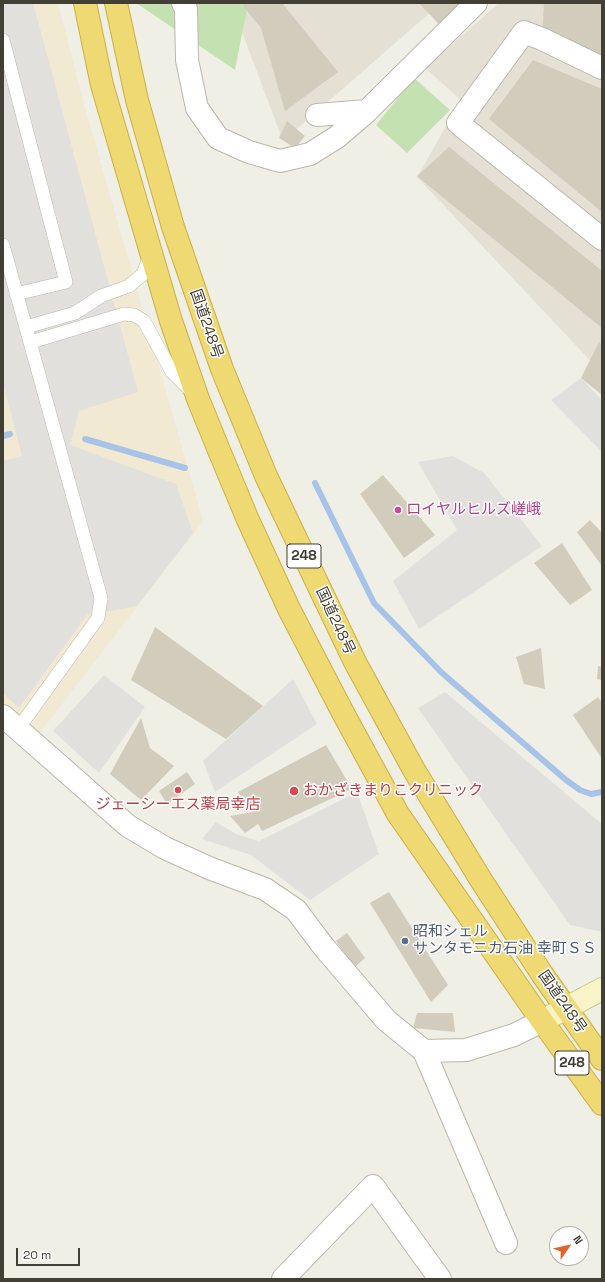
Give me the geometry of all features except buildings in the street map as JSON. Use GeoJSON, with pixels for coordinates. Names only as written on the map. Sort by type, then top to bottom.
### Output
{"type":"FeatureCollection","features":[{"type":"Feature","properties":{"kind":"highway","name":"国道248号"},"geometry":{"type":"LineString","coordinates":[[85,3],[102,86],[171,321],[198,399],[245,513],[289,610],[398,814],[542,1021]]}},
{"type":"Feature","properties":{"kind":"highway","name":"国道248号"},"geometry":{"type":"LineString","coordinates":[[116,3],[137,100],[173,227],[222,369],[266,476],[354,662],[414,770],[485,886],[566,1008],[602,1058]]}},
{"type":"Feature","properties":{"kind":"highway","name":"248"},"geometry":{"type":"LineString","coordinates":[[542,1021],[602,1104]]}},
{"type":"Feature","properties":{"kind":"street"},"geometry":{"type":"LineString","coordinates":[[183,3],[186,9],[187,60],[197,108],[218,138],[249,152],[280,161],[310,154],[337,137],[367,111],[476,3]]}},
{"type":"Feature","properties":{"kind":"street"},"geometry":{"type":"LineString","coordinates":[[602,68],[524,32],[458,123],[602,239]]}},
{"type":"Feature","properties":{"kind":"street"},"geometry":{"type":"LineString","coordinates":[[317,115],[367,111]]}},
{"type":"Feature","properties":{"kind":"street"},"geometry":{"type":"LineString","coordinates":[[10,722],[128,826],[165,848],[209,868],[265,889],[296,910],[323,946],[386,1020],[424,1051],[506,1243]]}},
{"type":"Feature","properties":{"kind":"street"},"geometry":{"type":"LineString","coordinates":[[424,1051],[466,1050],[514,1035],[602,989]]}},
{"type":"Feature","properties":{"kind":"street"},"geometry":{"type":"LineString","coordinates":[[283,1279],[373,1186],[440,1279]]}},
{"type":"Feature","properties":{"kind":"lane"},"geometry":{"type":"LineString","coordinates":[[3,40],[66,282],[16,294]]}},
{"type":"Feature","properties":{"kind":"lane"},"geometry":{"type":"LineString","coordinates":[[3,244],[101,598],[98,618],[10,722]]}},
{"type":"Feature","properties":{"kind":"lane"},"geometry":{"type":"LineString","coordinates":[[26,327],[75,313],[101,296],[129,286],[143,274],[151,252]]}},
{"type":"Feature","properties":{"kind":"lane"},"geometry":{"type":"LineString","coordinates":[[31,342],[124,314],[134,315],[144,321],[172,372],[198,399]]}},
{"type":"Feature","properties":{"kind":"shaded area"},"geometry":{"type":"Polygon","coordinates":[[[3,3],[58,3],[83,100],[203,521],[39,734],[3,702],[3,3]]]}},
{"type":"Feature","properties":{"kind":"shaded area"},"geometry":{"type":"Polygon","coordinates":[[[3,3],[33,3],[138,392],[79,411],[70,445],[176,484],[193,533],[137,606],[87,615],[19,708],[3,693],[3,461],[22,456],[3,383],[3,3]]]}},
{"type":"Feature","properties":{"kind":"shaded area"},"geometry":{"type":"Polygon","coordinates":[[[231,3],[441,3],[283,141],[231,3]]]}},
{"type":"Feature","properties":{"kind":"shaded area"},"geometry":{"type":"Polygon","coordinates":[[[499,3],[602,3],[602,373],[417,177],[461,100],[425,68],[499,3]]]}},
{"type":"Feature","properties":{"kind":"shaded area"},"geometry":{"type":"Polygon","coordinates":[[[581,378],[602,400],[602,452],[551,400],[581,378]]]}},
{"type":"Feature","properties":{"kind":"shaded area"},"geometry":{"type":"Polygon","coordinates":[[[453,456],[484,473],[542,546],[419,629],[393,581],[457,530],[418,462],[453,456]]]}},
{"type":"Feature","properties":{"kind":"shaded area"},"geometry":{"type":"Polygon","coordinates":[[[104,675],[145,707],[99,773],[53,731],[104,675]]]}},
{"type":"Feature","properties":{"kind":"shaded area"},"geometry":{"type":"Polygon","coordinates":[[[293,679],[317,724],[215,792],[203,761],[293,679]]]}},
{"type":"Feature","properties":{"kind":"shaded area"},"geometry":{"type":"Polygon","coordinates":[[[445,692],[602,824],[602,932],[570,925],[418,708],[445,692]]]}},
{"type":"Feature","properties":{"kind":"shaded area"},"geometry":{"type":"Polygon","coordinates":[[[357,792],[379,854],[310,900],[251,855],[202,839],[216,822],[236,834],[259,841],[357,792]]]}},
{"type":"Feature","properties":{"kind":"green space"},"geometry":{"type":"Polygon","coordinates":[[[136,3],[248,3],[235,70],[136,3]]]}},
{"type":"Feature","properties":{"kind":"green space"},"geometry":{"type":"Polygon","coordinates":[[[414,78],[450,110],[407,153],[376,125],[414,78]]]}},
{"type":"Feature","properties":{"kind":"waterway"},"geometry":{"type":"LineString","coordinates":[[3,436],[10,434]]}},
{"type":"Feature","properties":{"kind":"waterway"},"geometry":{"type":"LineString","coordinates":[[85,439],[185,468]]}},
{"type":"Feature","properties":{"kind":"waterway"},"geometry":{"type":"LineString","coordinates":[[315,483],[374,603],[442,673],[566,780],[580,790],[591,794],[602,792]]}},
{"type":"Feature","properties":{"kind":"place","name":"ロイヤルヒルズ嵯峨"},"geometry":{"type":"Point","coordinates":[398,510]}},
{"type":"Feature","properties":{"kind":"place","name":"ジェーシーエス薬局幸店"},"geometry":{"type":"Point","coordinates":[178,790]}},
{"type":"Feature","properties":{"kind":"place","name":"おかざきまりこクリニック"},"geometry":{"type":"Point","coordinates":[294,791]}},
{"type":"Feature","properties":{"kind":"place","name":"昭和シェル サンタモニカ石油 幸町ＳＳ"},"geometry":{"type":"Point","coordinates":[405,941]}}]}
